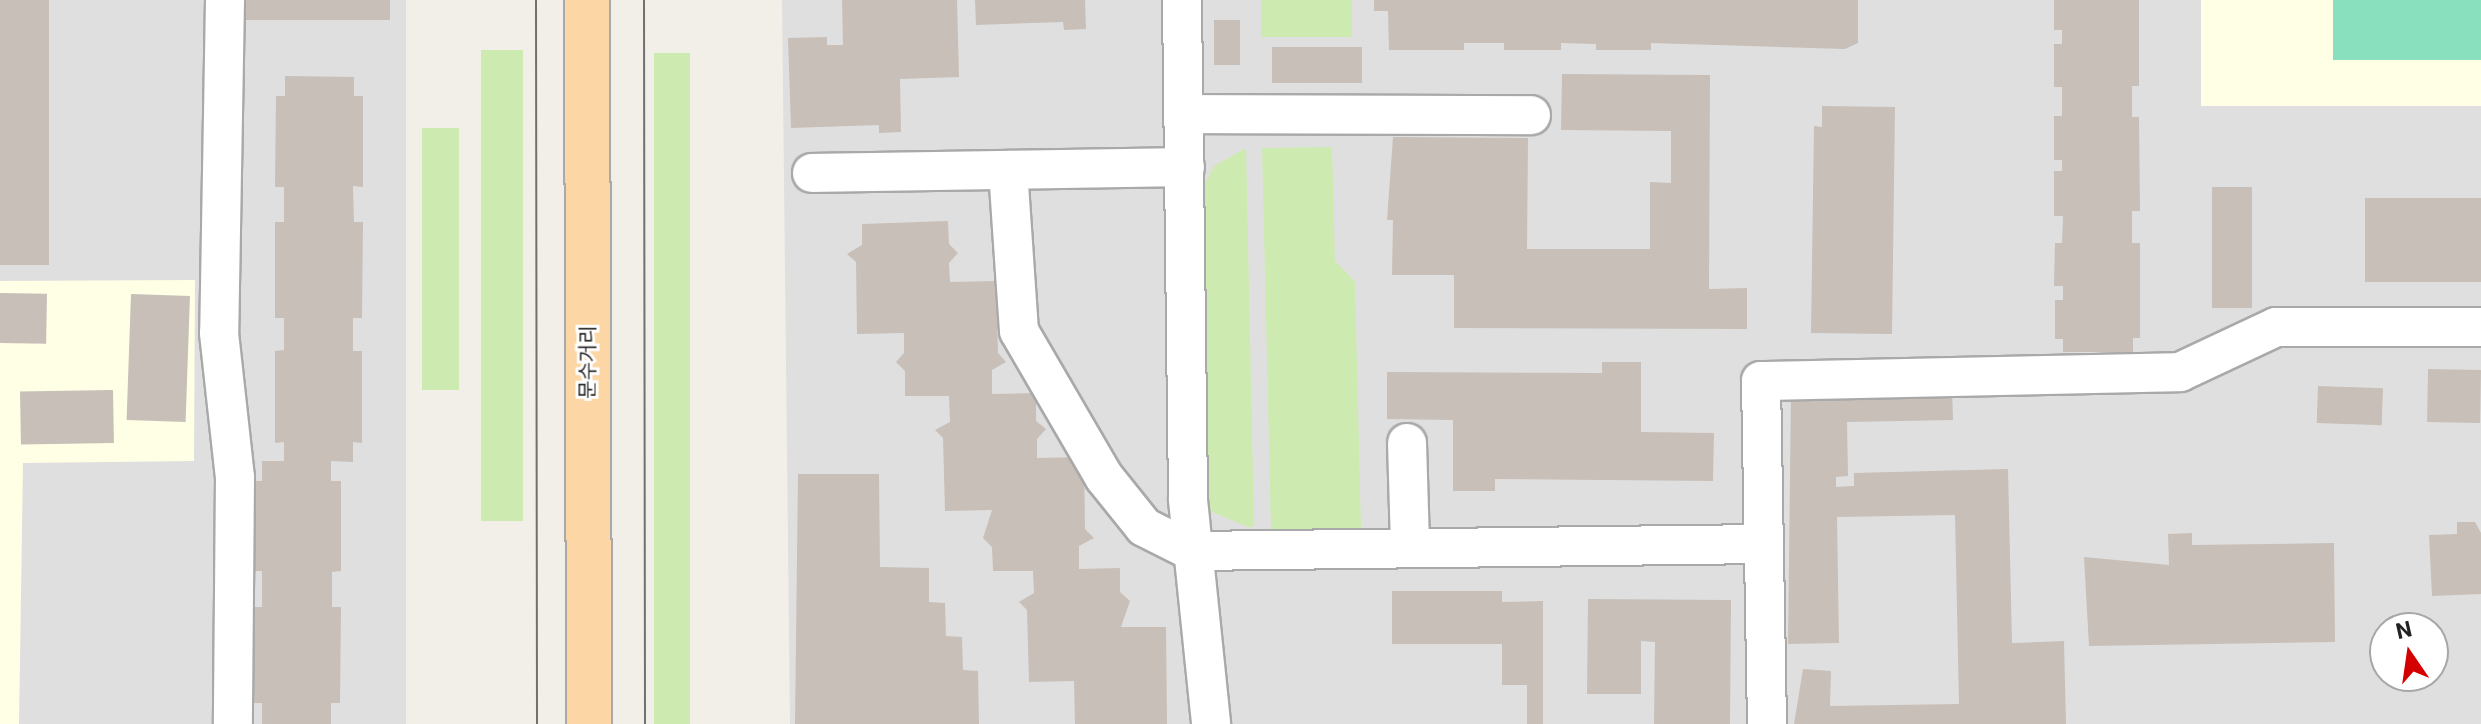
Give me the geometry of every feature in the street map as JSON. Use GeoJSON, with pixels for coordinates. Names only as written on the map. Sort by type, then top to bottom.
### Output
{"type":"FeatureCollection","features":[{"type":"Feature","properties":{"kind":"main road","name":"문수거리"},"geometry":{"type":"LineString","coordinates":[[587,0],[589,724]]}},
{"type":"Feature","properties":{"kind":"street"},"geometry":{"type":"LineString","coordinates":[[225,0],[219,333],[235,477],[233,724]]}},
{"type":"Feature","properties":{"kind":"street"},"geometry":{"type":"LineString","coordinates":[[1182,0],[1192,551],[1211,724]]}},
{"type":"Feature","properties":{"kind":"street"},"geometry":{"type":"LineString","coordinates":[[1185,114],[1531,115]]}},
{"type":"Feature","properties":{"kind":"street"},"geometry":{"type":"LineString","coordinates":[[812,173],[1185,167]]}},
{"type":"Feature","properties":{"kind":"street"},"geometry":{"type":"LineString","coordinates":[[1008,170],[1019,331],[1114,489],[1144,527],[1192,551],[1763,544]]}},
{"type":"Feature","properties":{"kind":"street"},"geometry":{"type":"LineString","coordinates":[[1767,724],[1761,381],[2180,372],[2276,327],[2481,327]]}},
{"type":"Feature","properties":{"kind":"street"},"geometry":{"type":"LineString","coordinates":[[1407,443],[1410,546]]}},
{"type":"Feature","properties":{"kind":"shaded area"},"geometry":{"type":"Polygon","coordinates":[[[0,0],[406,0],[406,724],[0,724],[0,0]]]}},
{"type":"Feature","properties":{"kind":"shaded area"},"geometry":{"type":"Polygon","coordinates":[[[782,0],[2481,0],[2481,724],[790,724],[782,0]]]}},
{"type":"Feature","properties":{"kind":"shaded area"},"geometry":{"type":"Polygon","coordinates":[[[2201,0],[2481,0],[2481,106],[2201,106],[2201,0]]]}},
{"type":"Feature","properties":{"kind":"shaded area"},"geometry":{"type":"Polygon","coordinates":[[[195,280],[194,461],[23,463],[19,724],[0,724],[0,281],[195,280]]]}},
{"type":"Feature","properties":{"kind":"green space"},"geometry":{"type":"Polygon","coordinates":[[[1261,0],[1352,0],[1352,37],[1261,37],[1261,0]]]}},
{"type":"Feature","properties":{"kind":"green space"},"geometry":{"type":"Polygon","coordinates":[[[2333,0],[2481,0],[2481,60],[2333,60],[2333,0]]]}},
{"type":"Feature","properties":{"kind":"green space"},"geometry":{"type":"Polygon","coordinates":[[[481,50],[523,50],[523,521],[481,521],[481,50]]]}},
{"type":"Feature","properties":{"kind":"green space"},"geometry":{"type":"Polygon","coordinates":[[[654,53],[690,53],[690,724],[654,724],[654,53]]]}},
{"type":"Feature","properties":{"kind":"green space"},"geometry":{"type":"Polygon","coordinates":[[[422,128],[459,128],[459,390],[422,390],[422,128]]]}},
{"type":"Feature","properties":{"kind":"green space"},"geometry":{"type":"Polygon","coordinates":[[[1332,147],[1335,261],[1355,282],[1361,528],[1271,530],[1262,148],[1332,147]]]}},
{"type":"Feature","properties":{"kind":"green space"},"geometry":{"type":"Polygon","coordinates":[[[1246,148],[1254,527],[1205,509],[1198,198],[1214,166],[1246,148]]]}},
{"type":"Feature","properties":{"kind":"building"},"geometry":{"type":"Polygon","coordinates":[[[0,0],[49,0],[49,265],[0,265],[0,0]]]}},
{"type":"Feature","properties":{"kind":"building"},"geometry":{"type":"Polygon","coordinates":[[[242,0],[390,0],[390,20],[242,20],[242,0]]]}},
{"type":"Feature","properties":{"kind":"building"},"geometry":{"type":"Polygon","coordinates":[[[842,0],[957,0],[959,77],[900,79],[901,132],[879,133],[879,125],[791,128],[788,38],[827,37],[827,45],[843,45],[842,0]]]}},
{"type":"Feature","properties":{"kind":"building"},"geometry":{"type":"Polygon","coordinates":[[[975,0],[1085,0],[1086,29],[1064,30],[1063,22],[976,25],[975,0]]]}},
{"type":"Feature","properties":{"kind":"building"},"geometry":{"type":"Polygon","coordinates":[[[1374,0],[1858,0],[1858,43],[1845,49],[1651,43],[1651,50],[1596,50],[1596,44],[1561,43],[1561,50],[1504,50],[1504,43],[1464,43],[1464,50],[1389,50],[1388,11],[1374,11],[1374,0]]]}},
{"type":"Feature","properties":{"kind":"building"},"geometry":{"type":"Polygon","coordinates":[[[2054,0],[2139,0],[2139,86],[2132,86],[2132,117],[2139,117],[2140,211],[2132,211],[2132,243],[2140,243],[2140,338],[2133,338],[2133,352],[2063,352],[2063,339],[2055,339],[2055,300],[2063,300],[2063,286],[2054,286],[2055,243],[2062,243],[2063,216],[2054,216],[2054,171],[2062,171],[2062,160],[2054,160],[2054,116],[2062,116],[2062,87],[2054,87],[2054,44],[2062,44],[2062,30],[2054,30],[2054,0]]]}},
{"type":"Feature","properties":{"kind":"building"},"geometry":{"type":"Polygon","coordinates":[[[1214,20],[1240,20],[1240,65],[1214,65],[1214,20]]]}},
{"type":"Feature","properties":{"kind":"building"},"geometry":{"type":"Polygon","coordinates":[[[1272,47],[1362,47],[1362,83],[1272,83],[1272,47]]]}},
{"type":"Feature","properties":{"kind":"building"},"geometry":{"type":"Polygon","coordinates":[[[1562,74],[1710,75],[1709,289],[1747,288],[1747,329],[1454,328],[1454,275],[1392,275],[1393,220],[1387,220],[1393,137],[1528,138],[1527,249],[1650,249],[1650,182],[1671,183],[1671,131],[1561,130],[1562,74]]]}},
{"type":"Feature","properties":{"kind":"building"},"geometry":{"type":"Polygon","coordinates":[[[285,76],[354,77],[354,96],[363,96],[363,187],[353,186],[354,222],[363,222],[362,318],[353,318],[353,351],[362,351],[362,443],[353,442],[353,462],[331,461],[331,481],[341,481],[341,571],[332,572],[332,607],[341,607],[340,703],[331,703],[331,724],[262,724],[262,703],[253,703],[253,607],[262,607],[262,571],[253,571],[253,481],[262,481],[262,461],[284,461],[284,442],[275,443],[275,351],[284,350],[284,318],[275,318],[275,222],[284,222],[284,187],[275,187],[276,96],[285,96],[285,76]]]}},
{"type":"Feature","properties":{"kind":"building"},"geometry":{"type":"Polygon","coordinates":[[[1822,106],[1895,107],[1892,334],[1811,333],[1814,126],[1822,127],[1822,106]]]}},
{"type":"Feature","properties":{"kind":"building"},"geometry":{"type":"Polygon","coordinates":[[[2212,187],[2252,187],[2252,308],[2212,308],[2212,187]]]}},
{"type":"Feature","properties":{"kind":"building"},"geometry":{"type":"Polygon","coordinates":[[[2365,198],[2481,198],[2481,282],[2365,282],[2365,198]]]}},
{"type":"Feature","properties":{"kind":"building"},"geometry":{"type":"Polygon","coordinates":[[[948,221],[949,244],[958,253],[949,263],[950,282],[996,281],[998,353],[1006,362],[992,370],[992,394],[1036,393],[1036,421],[1046,429],[1037,439],[1037,458],[1084,457],[1085,529],[1094,538],[1079,546],[1079,569],[1120,568],[1120,592],[1130,601],[1121,627],[1166,627],[1167,724],[1075,724],[1074,681],[1029,682],[1027,610],[1019,602],[1034,593],[1033,571],[993,571],[992,547],[983,538],[992,510],[945,511],[943,438],[935,430],[950,422],[949,396],[905,396],[905,371],[896,362],[904,353],[904,333],[857,334],[856,262],[847,254],[862,245],[862,224],[948,221]]]}},
{"type":"Feature","properties":{"kind":"building"},"geometry":{"type":"Polygon","coordinates":[[[0,293],[47,294],[46,344],[0,343],[0,293]]]}},
{"type":"Feature","properties":{"kind":"building"},"geometry":{"type":"Polygon","coordinates":[[[131,294],[190,296],[186,422],[127,420],[131,294]]]}},
{"type":"Feature","properties":{"kind":"building"},"geometry":{"type":"Polygon","coordinates":[[[1602,362],[1641,362],[1641,432],[1714,433],[1713,481],[1495,479],[1495,491],[1453,491],[1453,420],[1387,419],[1387,372],[1602,373],[1602,362]]]}},
{"type":"Feature","properties":{"kind":"building"},"geometry":{"type":"Polygon","coordinates":[[[2428,369],[2481,370],[2480,423],[2427,422],[2428,369]]]}},
{"type":"Feature","properties":{"kind":"building"},"geometry":{"type":"Polygon","coordinates":[[[2318,386],[2383,388],[2382,425],[2317,423],[2318,386]]]}},
{"type":"Feature","properties":{"kind":"building"},"geometry":{"type":"Polygon","coordinates":[[[1952,388],[1953,420],[1847,422],[1848,476],[1836,477],[1836,487],[1854,486],[1854,473],[2008,469],[2012,643],[2064,641],[2066,724],[1794,724],[1803,669],[1831,671],[1830,706],[1959,704],[1955,515],[1837,517],[1839,643],[1788,644],[1791,392],[1952,388]]]}},
{"type":"Feature","properties":{"kind":"building"},"geometry":{"type":"Polygon","coordinates":[[[113,390],[114,443],[21,445],[20,392],[113,390]]]}},
{"type":"Feature","properties":{"kind":"building"},"geometry":{"type":"Polygon","coordinates":[[[798,474],[879,474],[880,567],[929,568],[929,602],[945,603],[946,636],[962,637],[963,670],[978,671],[979,724],[795,724],[798,474]]]}},
{"type":"Feature","properties":{"kind":"building"},"geometry":{"type":"Polygon","coordinates":[[[2457,522],[2475,522],[2481,533],[2481,594],[2432,596],[2429,535],[2457,534],[2457,522]]]}},
{"type":"Feature","properties":{"kind":"building"},"geometry":{"type":"Polygon","coordinates":[[[2192,533],[2192,545],[2334,543],[2335,642],[2089,646],[2084,557],[2169,565],[2168,534],[2192,533]]]}},
{"type":"Feature","properties":{"kind":"building"},"geometry":{"type":"Polygon","coordinates":[[[1392,591],[1502,591],[1502,602],[1543,601],[1543,724],[1527,724],[1527,685],[1502,685],[1502,644],[1392,644],[1392,591]]]}},
{"type":"Feature","properties":{"kind":"building"},"geometry":{"type":"Polygon","coordinates":[[[1588,599],[1731,600],[1730,724],[1654,724],[1655,642],[1641,641],[1641,694],[1587,694],[1588,599]]]}},
{"type":"Feature","properties":{"kind":"tram line"},"geometry":{"type":"LineString","coordinates":[[536,0],[537,724]]}},
{"type":"Feature","properties":{"kind":"tram line"},"geometry":{"type":"LineString","coordinates":[[644,0],[645,724]]}}]}
